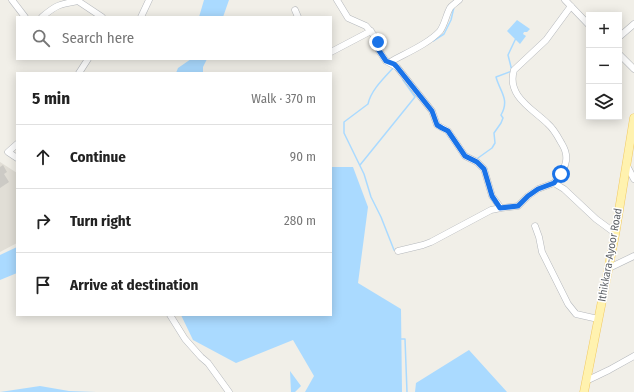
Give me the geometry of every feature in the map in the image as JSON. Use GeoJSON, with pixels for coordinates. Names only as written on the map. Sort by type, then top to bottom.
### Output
{"type":"FeatureCollection","features":[{"type":"Feature","properties":{"kind":"main road","name":"Ithikkara-Ayoor Road"},"geometry":{"type":"LineString","coordinates":[[584,392],[609,268],[634,118]]}},
{"type":"Feature","properties":{"kind":"street"},"geometry":{"type":"LineString","coordinates":[[12,0],[24,16]]}},
{"type":"Feature","properties":{"kind":"street"},"geometry":{"type":"LineString","coordinates":[[141,16],[149,0]]}},
{"type":"Feature","properties":{"kind":"street"},"geometry":{"type":"LineString","coordinates":[[337,0],[348,18],[366,26],[371,31],[378,40],[378,49],[386,61],[397,67],[432,111],[437,125],[448,131],[465,156],[477,162],[484,169],[492,196],[500,208]]}},
{"type":"Feature","properties":{"kind":"street"},"geometry":{"type":"LineString","coordinates":[[390,62],[425,43],[434,36],[440,30],[448,16],[450,9],[459,0]]}},
{"type":"Feature","properties":{"kind":"street"},"geometry":{"type":"LineString","coordinates":[[565,0],[586,21]]}},
{"type":"Feature","properties":{"kind":"street"},"geometry":{"type":"LineString","coordinates":[[43,16],[55,6],[65,2],[78,1],[100,16]]}},
{"type":"Feature","properties":{"kind":"street"},"geometry":{"type":"LineString","coordinates":[[398,251],[431,242],[491,210],[518,206],[538,189],[554,183],[566,162],[566,151],[549,124],[520,100],[512,77],[514,70],[546,40],[571,6]]}},
{"type":"Feature","properties":{"kind":"street"},"geometry":{"type":"LineString","coordinates":[[295,10],[298,16]]}},
{"type":"Feature","properties":{"kind":"street"},"geometry":{"type":"LineString","coordinates":[[622,34],[634,24]]}},
{"type":"Feature","properties":{"kind":"street"},"geometry":{"type":"LineString","coordinates":[[332,51],[371,31]]}},
{"type":"Feature","properties":{"kind":"street"},"geometry":{"type":"LineString","coordinates":[[622,57],[634,69]]}},
{"type":"Feature","properties":{"kind":"street"},"geometry":{"type":"LineString","coordinates":[[80,72],[87,60]]}},
{"type":"Feature","properties":{"kind":"street"},"geometry":{"type":"LineString","coordinates":[[8,152],[16,145]]}},
{"type":"Feature","properties":{"kind":"street"},"geometry":{"type":"LineString","coordinates":[[0,149],[16,157]]}},
{"type":"Feature","properties":{"kind":"street"},"geometry":{"type":"LineString","coordinates":[[626,164],[634,179]]}},
{"type":"Feature","properties":{"kind":"street"},"geometry":{"type":"LineString","coordinates":[[554,183],[564,189],[596,219],[615,234]]}},
{"type":"Feature","properties":{"kind":"street"},"geometry":{"type":"LineString","coordinates":[[535,226],[542,252],[568,304],[576,314],[598,319]]}},
{"type":"Feature","properties":{"kind":"street"},"geometry":{"type":"LineString","coordinates":[[609,268],[634,256]]}},
{"type":"Feature","properties":{"kind":"street"},"geometry":{"type":"LineString","coordinates":[[171,316],[186,339],[208,363],[229,392]]}},
{"type":"Feature","properties":{"kind":"street"},"geometry":{"type":"LineString","coordinates":[[586,381],[634,356]]}},
{"type":"Feature","properties":{"kind":"shaded area"},"geometry":{"type":"Polygon","coordinates":[[[0,162],[16,172],[16,244],[0,252],[0,162]]]}},
{"type":"Feature","properties":{"kind":"water"},"geometry":{"type":"Polygon","coordinates":[[[204,0],[229,0],[223,16],[199,16],[204,0]]]}},
{"type":"Feature","properties":{"kind":"water"},"geometry":{"type":"Polygon","coordinates":[[[517,20],[530,29],[527,32],[524,32],[523,34],[526,36],[520,44],[507,31],[517,20]]]}},
{"type":"Feature","properties":{"kind":"water"},"geometry":{"type":"Polygon","coordinates":[[[190,60],[206,60],[203,67],[203,72],[176,72],[178,68],[190,60]]]}},
{"type":"Feature","properties":{"kind":"water"},"geometry":{"type":"Polygon","coordinates":[[[332,167],[353,167],[368,207],[358,283],[401,309],[402,392],[305,392],[314,376],[293,340],[236,363],[193,340],[181,316],[332,316],[332,167]]]}},
{"type":"Feature","properties":{"kind":"water"},"geometry":{"type":"Polygon","coordinates":[[[16,247],[16,273],[0,280],[0,255],[16,247]]]}},
{"type":"Feature","properties":{"kind":"water"},"geometry":{"type":"Polygon","coordinates":[[[469,350],[507,392],[415,392],[416,383],[469,350]]]}},
{"type":"Feature","properties":{"kind":"water"},"geometry":{"type":"Polygon","coordinates":[[[290,371],[301,386],[295,392],[291,392],[290,371]]]}},
{"type":"Feature","properties":{"kind":"water"},"geometry":{"type":"Polygon","coordinates":[[[40,386],[69,391],[96,392],[0,392],[40,386]]]}},
{"type":"Feature","properties":{"kind":"building"},"geometry":{"type":"Polygon","coordinates":[[[3,165],[7,172],[4,174],[9,182],[0,188],[0,167],[3,165]]]}},
{"type":"Feature","properties":{"kind":"waterway"},"geometry":{"type":"LineString","coordinates":[[433,41],[444,34],[451,20],[454,7]]}},
{"type":"Feature","properties":{"kind":"waterway"},"geometry":{"type":"LineString","coordinates":[[478,158],[492,148],[495,143],[494,133],[503,118],[501,115],[505,104],[496,77],[512,71],[508,55],[516,38]]}},
{"type":"Feature","properties":{"kind":"waterway"},"geometry":{"type":"LineString","coordinates":[[394,67],[375,89],[368,104],[344,122],[344,133],[364,174],[371,197],[381,217],[394,250]]}},
{"type":"Feature","properties":{"kind":"waterway"},"geometry":{"type":"LineString","coordinates":[[360,165],[415,97],[403,80]]}},
{"type":"Feature","properties":{"kind":"waterway"},"geometry":{"type":"LineString","coordinates":[[400,339],[405,339],[407,392]]}},
{"type":"Feature","properties":{"kind":"route"},"geometry":{"type":"LineString","coordinates":[[378,42],[378,49],[386,61],[397,67],[432,111],[437,125],[448,131],[465,156],[480,164],[484,169],[492,196],[500,208],[518,206],[538,189],[554,183],[561,174]]}}]}
